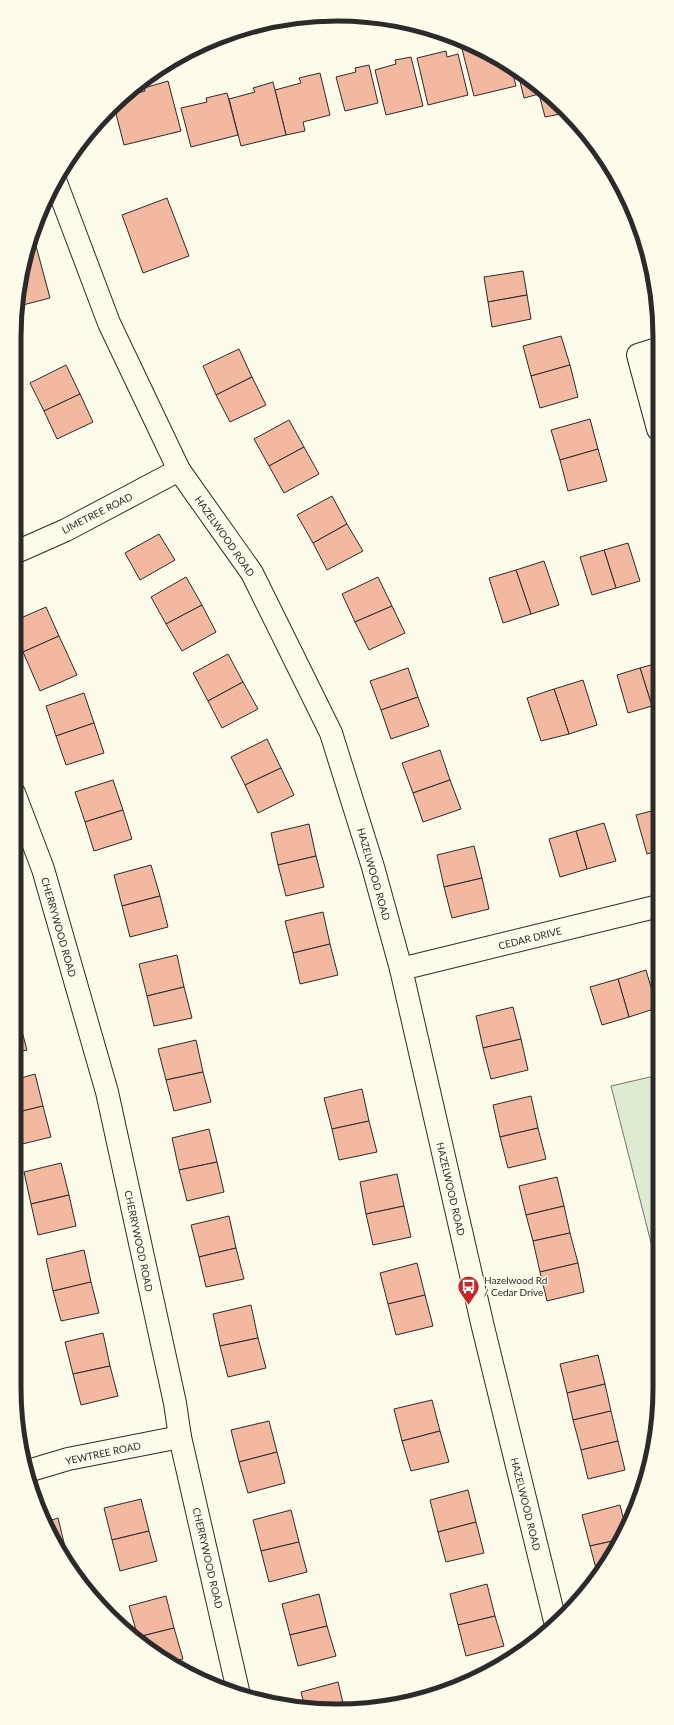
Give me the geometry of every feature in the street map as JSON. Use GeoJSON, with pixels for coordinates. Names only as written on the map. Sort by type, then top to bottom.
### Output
{"type":"FeatureCollection","features":[{"type":"Feature","properties":{"kind":"street","name":"HAZELWOOD ROAD"},"geometry":{"type":"LineString","coordinates":[[58,188],[110,323],[179,470],[252,573],[331,733],[372,867],[401,969],[483,1327],[554,1617]]}},
{"type":"Feature","properties":{"kind":"street"},"geometry":{"type":"LineString","coordinates":[[653,350],[638,355],[653,410]]}},
{"type":"Feature","properties":{"kind":"street","name":"LIMETREE ROAD"},"geometry":{"type":"LineString","coordinates":[[21,550],[66,530],[179,470]]}},
{"type":"Feature","properties":{"kind":"street","name":"CHERRYWOOD ROAD"},"geometry":{"type":"LineString","coordinates":[[21,812],[42,869],[107,1092],[175,1403],[180,1437],[238,1688]]}},
{"type":"Feature","properties":{"kind":"street","name":"CEDAR DRIVE"},"geometry":{"type":"LineString","coordinates":[[401,969],[653,907]]}},
{"type":"Feature","properties":{"kind":"street","name":"YEWTREE ROAD"},"geometry":{"type":"LineString","coordinates":[[32,1470],[68,1459],[180,1437]]}},
{"type":"Feature","properties":{"kind":"green space"},"geometry":{"type":"Polygon","coordinates":[[[653,1076],[653,1251],[611,1086],[653,1076]]]}},
{"type":"Feature","properties":{"kind":"building"},"geometry":{"type":"Polygon","coordinates":[[[461,47],[495,63],[513,74],[516,86],[474,96],[461,47]]]}},
{"type":"Feature","properties":{"kind":"building"},"geometry":{"type":"Polygon","coordinates":[[[446,51],[447,57],[458,54],[468,95],[428,105],[417,58],[446,51]]]}},
{"type":"Feature","properties":{"kind":"building"},"geometry":{"type":"Polygon","coordinates":[[[411,57],[423,106],[386,115],[375,70],[396,64],[395,60],[411,57]]]}},
{"type":"Feature","properties":{"kind":"building"},"geometry":{"type":"Polygon","coordinates":[[[369,65],[378,103],[345,111],[336,77],[356,72],[355,68],[369,65]]]}},
{"type":"Feature","properties":{"kind":"building"},"geometry":{"type":"Polygon","coordinates":[[[320,73],[330,115],[303,122],[305,131],[286,135],[275,90],[301,83],[299,78],[320,73]]]}},
{"type":"Feature","properties":{"kind":"building"},"geometry":{"type":"Polygon","coordinates":[[[519,79],[539,94],[524,98],[519,79]]]}},
{"type":"Feature","properties":{"kind":"building"},"geometry":{"type":"Polygon","coordinates":[[[168,81],[181,131],[124,145],[116,112],[136,94],[145,91],[144,88],[168,81]]]}},
{"type":"Feature","properties":{"kind":"building"},"geometry":{"type":"Polygon","coordinates":[[[273,82],[286,135],[241,146],[229,99],[255,92],[253,88],[273,82]]]}},
{"type":"Feature","properties":{"kind":"building"},"geometry":{"type":"Polygon","coordinates":[[[227,93],[238,135],[191,147],[181,108],[207,102],[206,98],[227,93]]]}},
{"type":"Feature","properties":{"kind":"building"},"geometry":{"type":"Polygon","coordinates":[[[539,94],[560,114],[545,117],[539,94]]]}},
{"type":"Feature","properties":{"kind":"building"},"geometry":{"type":"Polygon","coordinates":[[[167,198],[189,256],[143,273],[122,215],[167,198]]]}},
{"type":"Feature","properties":{"kind":"building"},"geometry":{"type":"Polygon","coordinates":[[[35,244],[50,298],[23,305],[27,275],[35,244]]]}},
{"type":"Feature","properties":{"kind":"building"},"geometry":{"type":"Polygon","coordinates":[[[523,271],[527,295],[488,302],[484,277],[523,271]]]}},
{"type":"Feature","properties":{"kind":"building"},"geometry":{"type":"Polygon","coordinates":[[[527,295],[531,319],[492,327],[488,302],[527,295]]]}},
{"type":"Feature","properties":{"kind":"building"},"geometry":{"type":"Polygon","coordinates":[[[561,336],[570,365],[531,376],[523,346],[561,336]]]}},
{"type":"Feature","properties":{"kind":"building"},"geometry":{"type":"Polygon","coordinates":[[[239,349],[252,377],[216,395],[203,366],[239,349]]]}},
{"type":"Feature","properties":{"kind":"building"},"geometry":{"type":"Polygon","coordinates":[[[66,365],[80,394],[44,411],[30,383],[66,365]]]}},
{"type":"Feature","properties":{"kind":"building"},"geometry":{"type":"Polygon","coordinates":[[[570,365],[578,397],[540,408],[531,376],[570,365]]]}},
{"type":"Feature","properties":{"kind":"building"},"geometry":{"type":"Polygon","coordinates":[[[252,377],[266,405],[230,422],[216,395],[252,377]]]}},
{"type":"Feature","properties":{"kind":"building"},"geometry":{"type":"Polygon","coordinates":[[[80,394],[93,422],[57,439],[44,411],[80,394]]]}},
{"type":"Feature","properties":{"kind":"building"},"geometry":{"type":"Polygon","coordinates":[[[590,419],[598,449],[560,460],[551,430],[590,419]]]}},
{"type":"Feature","properties":{"kind":"building"},"geometry":{"type":"Polygon","coordinates":[[[289,420],[304,447],[269,466],[254,439],[289,420]]]}},
{"type":"Feature","properties":{"kind":"building"},"geometry":{"type":"Polygon","coordinates":[[[304,447],[319,474],[284,493],[269,466],[304,447]]]}},
{"type":"Feature","properties":{"kind":"building"},"geometry":{"type":"Polygon","coordinates":[[[598,449],[607,481],[568,491],[560,460],[598,449]]]}},
{"type":"Feature","properties":{"kind":"building"},"geometry":{"type":"Polygon","coordinates":[[[332,496],[347,524],[313,543],[297,515],[332,496]]]}},
{"type":"Feature","properties":{"kind":"building"},"geometry":{"type":"Polygon","coordinates":[[[347,524],[363,551],[327,570],[313,543],[347,524]]]}},
{"type":"Feature","properties":{"kind":"building"},"geometry":{"type":"Polygon","coordinates":[[[159,534],[175,560],[140,580],[125,553],[159,534]]]}},
{"type":"Feature","properties":{"kind":"building"},"geometry":{"type":"Polygon","coordinates":[[[628,543],[640,581],[616,588],[604,550],[628,543]]]}},
{"type":"Feature","properties":{"kind":"building"},"geometry":{"type":"Polygon","coordinates":[[[604,550],[616,588],[592,595],[580,557],[604,550]]]}},
{"type":"Feature","properties":{"kind":"building"},"geometry":{"type":"Polygon","coordinates":[[[544,561],[559,605],[531,614],[516,570],[544,561]]]}},
{"type":"Feature","properties":{"kind":"building"},"geometry":{"type":"Polygon","coordinates":[[[516,570],[531,614],[503,623],[489,578],[516,570]]]}},
{"type":"Feature","properties":{"kind":"building"},"geometry":{"type":"Polygon","coordinates":[[[186,577],[202,605],[166,624],[151,597],[186,577]]]}},
{"type":"Feature","properties":{"kind":"building"},"geometry":{"type":"Polygon","coordinates":[[[378,577],[392,606],[355,622],[342,594],[378,577]]]}},
{"type":"Feature","properties":{"kind":"building"},"geometry":{"type":"Polygon","coordinates":[[[202,605],[216,632],[182,651],[166,624],[202,605]]]}},
{"type":"Feature","properties":{"kind":"building"},"geometry":{"type":"Polygon","coordinates":[[[392,606],[405,633],[369,650],[355,622],[392,606]]]}},
{"type":"Feature","properties":{"kind":"building"},"geometry":{"type":"Polygon","coordinates":[[[46,607],[59,636],[23,652],[21,648],[21,618],[46,607]]]}},
{"type":"Feature","properties":{"kind":"building"},"geometry":{"type":"Polygon","coordinates":[[[59,636],[77,675],[40,691],[23,652],[59,636]]]}},
{"type":"Feature","properties":{"kind":"building"},"geometry":{"type":"Polygon","coordinates":[[[228,654],[243,682],[208,701],[193,673],[228,654]]]}},
{"type":"Feature","properties":{"kind":"building"},"geometry":{"type":"Polygon","coordinates":[[[653,664],[652,706],[640,668],[653,664]]]}},
{"type":"Feature","properties":{"kind":"building"},"geometry":{"type":"Polygon","coordinates":[[[408,668],[418,697],[381,710],[370,681],[408,668]]]}},
{"type":"Feature","properties":{"kind":"building"},"geometry":{"type":"Polygon","coordinates":[[[640,668],[652,706],[628,713],[617,675],[640,668]]]}},
{"type":"Feature","properties":{"kind":"building"},"geometry":{"type":"Polygon","coordinates":[[[583,680],[597,725],[569,734],[554,689],[583,680]]]}},
{"type":"Feature","properties":{"kind":"building"},"geometry":{"type":"Polygon","coordinates":[[[243,682],[258,709],[222,728],[208,701],[243,682]]]}},
{"type":"Feature","properties":{"kind":"building"},"geometry":{"type":"Polygon","coordinates":[[[554,689],[569,734],[541,741],[527,698],[554,689]]]}},
{"type":"Feature","properties":{"kind":"building"},"geometry":{"type":"Polygon","coordinates":[[[84,693],[94,723],[56,736],[46,706],[84,693]]]}},
{"type":"Feature","properties":{"kind":"building"},"geometry":{"type":"Polygon","coordinates":[[[418,697],[429,726],[391,739],[381,710],[418,697]]]}},
{"type":"Feature","properties":{"kind":"building"},"geometry":{"type":"Polygon","coordinates":[[[94,723],[104,753],[66,765],[56,736],[94,723]]]}},
{"type":"Feature","properties":{"kind":"building"},"geometry":{"type":"Polygon","coordinates":[[[267,739],[281,768],[245,785],[231,757],[267,739]]]}},
{"type":"Feature","properties":{"kind":"building"},"geometry":{"type":"Polygon","coordinates":[[[440,750],[450,780],[413,793],[402,763],[440,750]]]}},
{"type":"Feature","properties":{"kind":"building"},"geometry":{"type":"Polygon","coordinates":[[[281,768],[294,795],[258,813],[245,785],[281,768]]]}},
{"type":"Feature","properties":{"kind":"building"},"geometry":{"type":"Polygon","coordinates":[[[113,780],[123,810],[85,822],[75,792],[113,780]]]}},
{"type":"Feature","properties":{"kind":"building"},"geometry":{"type":"Polygon","coordinates":[[[450,780],[461,809],[423,822],[413,793],[450,780]]]}},
{"type":"Feature","properties":{"kind":"building"},"geometry":{"type":"Polygon","coordinates":[[[123,810],[132,839],[94,851],[85,822],[123,810]]]}},
{"type":"Feature","properties":{"kind":"building"},"geometry":{"type":"Polygon","coordinates":[[[653,811],[653,852],[647,854],[636,815],[653,811]]]}},
{"type":"Feature","properties":{"kind":"building"},"geometry":{"type":"Polygon","coordinates":[[[604,823],[616,861],[587,869],[576,831],[604,823]]]}},
{"type":"Feature","properties":{"kind":"building"},"geometry":{"type":"Polygon","coordinates":[[[309,824],[316,856],[278,865],[271,833],[309,824]]]}},
{"type":"Feature","properties":{"kind":"building"},"geometry":{"type":"Polygon","coordinates":[[[576,831],[587,869],[560,877],[549,839],[576,831]]]}},
{"type":"Feature","properties":{"kind":"building"},"geometry":{"type":"Polygon","coordinates":[[[474,846],[482,878],[444,887],[437,855],[474,846]]]}},
{"type":"Feature","properties":{"kind":"building"},"geometry":{"type":"Polygon","coordinates":[[[316,856],[324,887],[286,896],[278,865],[316,856]]]}},
{"type":"Feature","properties":{"kind":"building"},"geometry":{"type":"Polygon","coordinates":[[[151,865],[160,896],[122,906],[114,875],[151,865]]]}},
{"type":"Feature","properties":{"kind":"building"},"geometry":{"type":"Polygon","coordinates":[[[482,878],[489,909],[452,918],[444,887],[482,878]]]}},
{"type":"Feature","properties":{"kind":"building"},"geometry":{"type":"Polygon","coordinates":[[[160,896],[168,927],[130,937],[122,906],[160,896]]]}},
{"type":"Feature","properties":{"kind":"building"},"geometry":{"type":"Polygon","coordinates":[[[323,912],[330,944],[293,953],[285,921],[323,912]]]}},
{"type":"Feature","properties":{"kind":"building"},"geometry":{"type":"Polygon","coordinates":[[[330,944],[338,975],[300,984],[293,953],[330,944]]]}},
{"type":"Feature","properties":{"kind":"building"},"geometry":{"type":"Polygon","coordinates":[[[177,955],[184,987],[147,996],[139,964],[177,955]]]}},
{"type":"Feature","properties":{"kind":"building"},"geometry":{"type":"Polygon","coordinates":[[[646,970],[653,994],[653,1009],[629,1017],[618,979],[646,970]]]}},
{"type":"Feature","properties":{"kind":"building"},"geometry":{"type":"Polygon","coordinates":[[[618,979],[629,1017],[602,1025],[590,987],[618,979]]]}},
{"type":"Feature","properties":{"kind":"building"},"geometry":{"type":"Polygon","coordinates":[[[184,987],[192,1018],[154,1026],[147,996],[184,987]]]}},
{"type":"Feature","properties":{"kind":"building"},"geometry":{"type":"Polygon","coordinates":[[[513,1007],[521,1039],[483,1048],[476,1016],[513,1007]]]}},
{"type":"Feature","properties":{"kind":"building"},"geometry":{"type":"Polygon","coordinates":[[[21,1028],[27,1050],[21,1051],[21,1028]]]}},
{"type":"Feature","properties":{"kind":"building"},"geometry":{"type":"Polygon","coordinates":[[[521,1039],[528,1070],[491,1079],[483,1048],[521,1039]]]}},
{"type":"Feature","properties":{"kind":"building"},"geometry":{"type":"Polygon","coordinates":[[[196,1040],[203,1072],[166,1080],[158,1049],[196,1040]]]}},
{"type":"Feature","properties":{"kind":"building"},"geometry":{"type":"Polygon","coordinates":[[[203,1072],[211,1102],[174,1111],[166,1080],[203,1072]]]}},
{"type":"Feature","properties":{"kind":"building"},"geometry":{"type":"Polygon","coordinates":[[[35,1074],[43,1106],[21,1111],[21,1078],[35,1074]]]}},
{"type":"Feature","properties":{"kind":"building"},"geometry":{"type":"Polygon","coordinates":[[[362,1089],[369,1121],[332,1129],[324,1098],[362,1089]]]}},
{"type":"Feature","properties":{"kind":"building"},"geometry":{"type":"Polygon","coordinates":[[[531,1096],[538,1128],[500,1137],[493,1105],[531,1096]]]}},
{"type":"Feature","properties":{"kind":"building"},"geometry":{"type":"Polygon","coordinates":[[[43,1106],[51,1137],[21,1144],[21,1111],[43,1106]]]}},
{"type":"Feature","properties":{"kind":"building"},"geometry":{"type":"Polygon","coordinates":[[[369,1121],[377,1152],[339,1160],[332,1129],[369,1121]]]}},
{"type":"Feature","properties":{"kind":"building"},"geometry":{"type":"Polygon","coordinates":[[[538,1128],[546,1159],[508,1168],[500,1137],[538,1128]]]}},
{"type":"Feature","properties":{"kind":"building"},"geometry":{"type":"Polygon","coordinates":[[[209,1129],[217,1162],[179,1170],[172,1138],[209,1129]]]}},
{"type":"Feature","properties":{"kind":"building"},"geometry":{"type":"Polygon","coordinates":[[[217,1162],[224,1192],[187,1201],[179,1170],[217,1162]]]}},
{"type":"Feature","properties":{"kind":"building"},"geometry":{"type":"Polygon","coordinates":[[[61,1163],[69,1195],[31,1204],[24,1172],[61,1163]]]}},
{"type":"Feature","properties":{"kind":"building"},"geometry":{"type":"Polygon","coordinates":[[[397,1174],[404,1206],[366,1214],[360,1182],[397,1174]]]}},
{"type":"Feature","properties":{"kind":"building"},"geometry":{"type":"Polygon","coordinates":[[[557,1177],[564,1206],[526,1215],[519,1186],[557,1177]]]}},
{"type":"Feature","properties":{"kind":"building"},"geometry":{"type":"Polygon","coordinates":[[[69,1195],[76,1226],[38,1235],[31,1204],[69,1195]]]}},
{"type":"Feature","properties":{"kind":"building"},"geometry":{"type":"Polygon","coordinates":[[[404,1206],[411,1237],[373,1245],[366,1214],[404,1206]]]}},
{"type":"Feature","properties":{"kind":"building"},"geometry":{"type":"Polygon","coordinates":[[[564,1206],[570,1233],[533,1241],[526,1215],[564,1206]]]}},
{"type":"Feature","properties":{"kind":"building"},"geometry":{"type":"Polygon","coordinates":[[[229,1216],[236,1248],[199,1257],[191,1225],[229,1216]]]}},
{"type":"Feature","properties":{"kind":"building"},"geometry":{"type":"Polygon","coordinates":[[[570,1233],[578,1263],[540,1272],[533,1241],[570,1233]]]}},
{"type":"Feature","properties":{"kind":"building"},"geometry":{"type":"Polygon","coordinates":[[[236,1248],[244,1279],[206,1287],[199,1257],[236,1248]]]}},
{"type":"Feature","properties":{"kind":"building"},"geometry":{"type":"Polygon","coordinates":[[[84,1250],[91,1282],[53,1291],[46,1259],[84,1250]]]}},
{"type":"Feature","properties":{"kind":"building"},"geometry":{"type":"Polygon","coordinates":[[[417,1263],[425,1295],[388,1304],[380,1273],[417,1263]]]}},
{"type":"Feature","properties":{"kind":"building"},"geometry":{"type":"Polygon","coordinates":[[[578,1263],[584,1292],[547,1301],[540,1272],[578,1263]]]}},
{"type":"Feature","properties":{"kind":"building"},"geometry":{"type":"Polygon","coordinates":[[[91,1282],[99,1313],[61,1321],[53,1291],[91,1282]]]}},
{"type":"Feature","properties":{"kind":"building"},"geometry":{"type":"Polygon","coordinates":[[[425,1295],[433,1326],[396,1335],[388,1304],[425,1295]]]}},
{"type":"Feature","properties":{"kind":"building"},"geometry":{"type":"Polygon","coordinates":[[[251,1305],[258,1338],[220,1346],[213,1314],[251,1305]]]}},
{"type":"Feature","properties":{"kind":"building"},"geometry":{"type":"Polygon","coordinates":[[[103,1333],[110,1366],[73,1374],[65,1342],[103,1333]]]}},
{"type":"Feature","properties":{"kind":"building"},"geometry":{"type":"Polygon","coordinates":[[[258,1338],[266,1368],[228,1377],[220,1346],[258,1338]]]}},
{"type":"Feature","properties":{"kind":"building"},"geometry":{"type":"Polygon","coordinates":[[[598,1355],[605,1384],[567,1393],[560,1364],[598,1355]]]}},
{"type":"Feature","properties":{"kind":"building"},"geometry":{"type":"Polygon","coordinates":[[[110,1366],[118,1396],[81,1405],[73,1374],[110,1366]]]}},
{"type":"Feature","properties":{"kind":"building"},"geometry":{"type":"Polygon","coordinates":[[[605,1384],[611,1411],[573,1420],[567,1393],[605,1384]]]}},
{"type":"Feature","properties":{"kind":"building"},"geometry":{"type":"Polygon","coordinates":[[[432,1400],[440,1431],[402,1441],[394,1409],[432,1400]]]}},
{"type":"Feature","properties":{"kind":"building"},"geometry":{"type":"Polygon","coordinates":[[[611,1411],[618,1441],[581,1450],[573,1420],[611,1411]]]}},
{"type":"Feature","properties":{"kind":"building"},"geometry":{"type":"Polygon","coordinates":[[[269,1421],[277,1452],[239,1462],[231,1430],[269,1421]]]}},
{"type":"Feature","properties":{"kind":"building"},"geometry":{"type":"Polygon","coordinates":[[[440,1431],[449,1462],[411,1471],[402,1441],[440,1431]]]}},
{"type":"Feature","properties":{"kind":"building"},"geometry":{"type":"Polygon","coordinates":[[[618,1441],[625,1470],[588,1479],[581,1450],[618,1441]]]}},
{"type":"Feature","properties":{"kind":"building"},"geometry":{"type":"Polygon","coordinates":[[[277,1452],[285,1483],[248,1493],[239,1462],[277,1452]]]}},
{"type":"Feature","properties":{"kind":"building"},"geometry":{"type":"Polygon","coordinates":[[[468,1490],[476,1522],[438,1532],[430,1500],[468,1490]]]}},
{"type":"Feature","properties":{"kind":"building"},"geometry":{"type":"Polygon","coordinates":[[[141,1499],[149,1531],[112,1540],[104,1508],[141,1499]]]}},
{"type":"Feature","properties":{"kind":"building"},"geometry":{"type":"Polygon","coordinates":[[[620,1505],[624,1520],[614,1541],[590,1546],[582,1515],[620,1505]]]}},
{"type":"Feature","properties":{"kind":"building"},"geometry":{"type":"Polygon","coordinates":[[[291,1510],[299,1542],[261,1551],[253,1520],[291,1510]]]}},
{"type":"Feature","properties":{"kind":"building"},"geometry":{"type":"Polygon","coordinates":[[[58,1518],[66,1551],[63,1546],[50,1520],[58,1518]]]}},
{"type":"Feature","properties":{"kind":"building"},"geometry":{"type":"Polygon","coordinates":[[[476,1522],[484,1553],[446,1562],[438,1532],[476,1522]]]}},
{"type":"Feature","properties":{"kind":"building"},"geometry":{"type":"Polygon","coordinates":[[[149,1531],[157,1561],[120,1571],[112,1540],[149,1531]]]}},
{"type":"Feature","properties":{"kind":"building"},"geometry":{"type":"Polygon","coordinates":[[[614,1541],[596,1569],[590,1546],[614,1541]]]}},
{"type":"Feature","properties":{"kind":"building"},"geometry":{"type":"Polygon","coordinates":[[[299,1542],[307,1572],[269,1582],[261,1551],[299,1542]]]}},
{"type":"Feature","properties":{"kind":"building"},"geometry":{"type":"Polygon","coordinates":[[[487,1584],[495,1616],[458,1625],[450,1594],[487,1584]]]}},
{"type":"Feature","properties":{"kind":"building"},"geometry":{"type":"Polygon","coordinates":[[[319,1594],[327,1626],[290,1635],[282,1604],[319,1594]]]}},
{"type":"Feature","properties":{"kind":"building"},"geometry":{"type":"Polygon","coordinates":[[[166,1596],[174,1628],[141,1636],[137,1632],[129,1606],[166,1596]]]}},
{"type":"Feature","properties":{"kind":"building"},"geometry":{"type":"Polygon","coordinates":[[[495,1616],[504,1646],[466,1656],[458,1625],[495,1616]]]}},
{"type":"Feature","properties":{"kind":"building"},"geometry":{"type":"Polygon","coordinates":[[[327,1626],[336,1656],[298,1666],[290,1635],[327,1626]]]}},
{"type":"Feature","properties":{"kind":"building"},"geometry":{"type":"Polygon","coordinates":[[[174,1628],[183,1659],[176,1660],[141,1636],[174,1628]]]}},
{"type":"Feature","properties":{"kind":"building"},"geometry":{"type":"Polygon","coordinates":[[[338,1682],[343,1704],[303,1702],[301,1692],[338,1682]]]}},
{"type":"Feature","properties":{"kind":"place","name":"Hazelwood Rd / Cedar Drive"},"geometry":{"type":"Point","coordinates":[468,1306]}}]}
